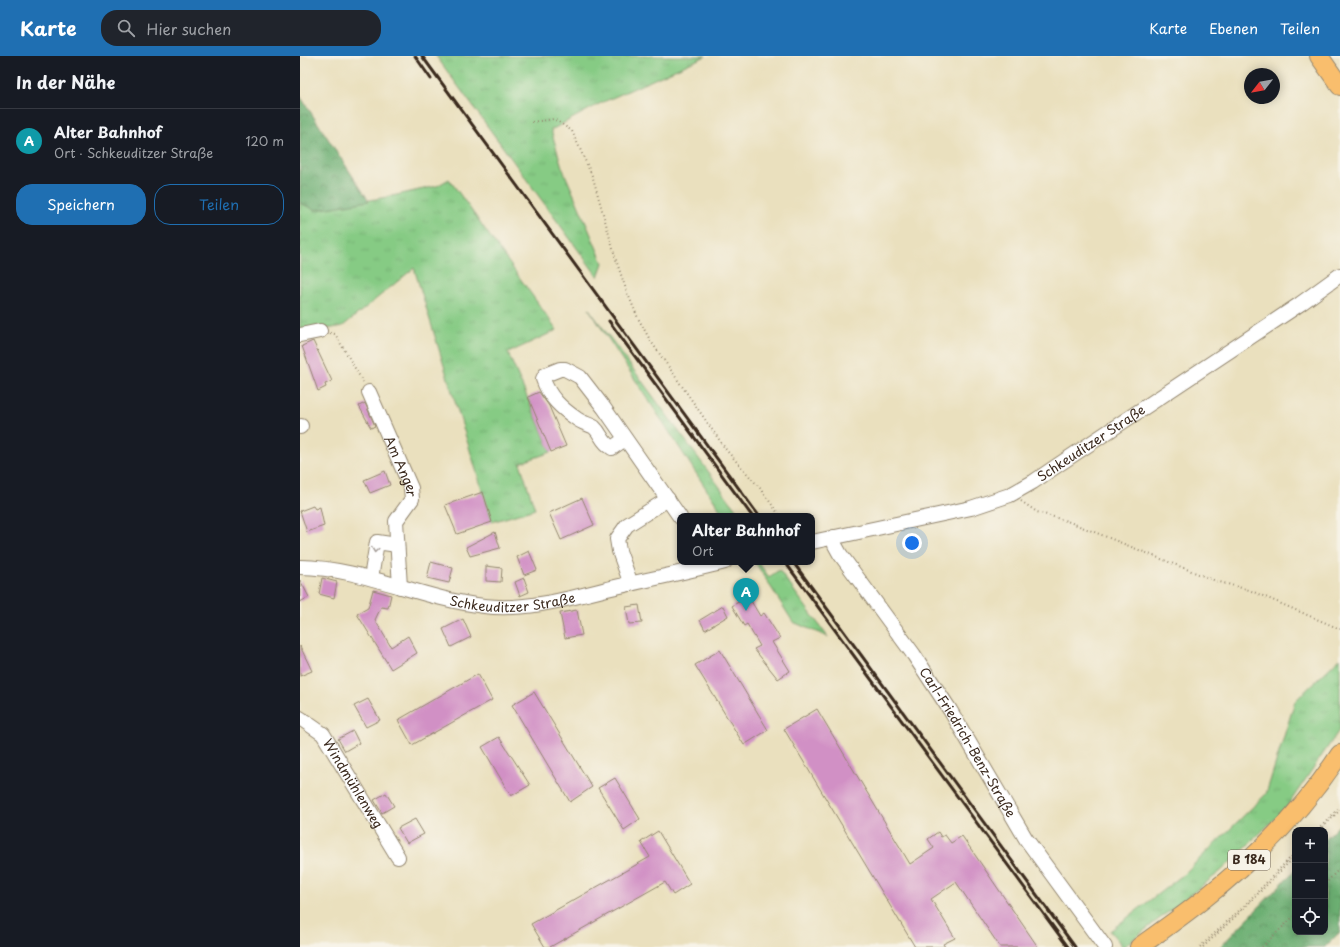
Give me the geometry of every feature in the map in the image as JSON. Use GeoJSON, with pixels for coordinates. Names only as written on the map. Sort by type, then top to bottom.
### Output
{"type":"FeatureCollection","features":[{"type":"Feature","properties":{"kind":"main road"},"geometry":{"type":"LineString","coordinates":[[1319,56],[1340,86]]}},
{"type":"Feature","properties":{"kind":"main road","name":"B 184"},"geometry":{"type":"LineString","coordinates":[[1139,947],[1205,898],[1247,863],[1286,824],[1309,797],[1340,754]]}},
{"type":"Feature","properties":{"kind":"street","name":"Schkeuditzer Straße"},"geometry":{"type":"LineString","coordinates":[[815,541],[971,508],[1013,493],[1058,465],[1300,304],[1340,275]]}},
{"type":"Feature","properties":{"kind":"street"},"geometry":{"type":"LineString","coordinates":[[300,335],[320,331]]}},
{"type":"Feature","properties":{"kind":"street"},"geometry":{"type":"LineString","coordinates":[[625,439],[612,448],[606,445],[599,433],[593,427],[577,420],[555,401],[547,390],[543,379],[545,375],[560,369],[565,369],[580,378],[594,394],[677,513]]}},
{"type":"Feature","properties":{"kind":"street","name":"Am Anger"},"geometry":{"type":"LineString","coordinates":[[369,392],[411,488],[412,499],[396,521],[400,587]]}},
{"type":"Feature","properties":{"kind":"street"},"geometry":{"type":"LineString","coordinates":[[630,584],[619,551],[617,539],[627,525],[668,499]]}},
{"type":"Feature","properties":{"kind":"street","name":"Carl-Friedrich-Benz-Straße"},"geometry":{"type":"LineString","coordinates":[[834,537],[835,545],[840,554],[914,655],[950,710],[1026,839],[1105,947]]}},
{"type":"Feature","properties":{"kind":"street"},"geometry":{"type":"LineString","coordinates":[[371,578],[377,542],[397,545]]}},
{"type":"Feature","properties":{"kind":"street","name":"Schkeuditzer Straße"},"geometry":{"type":"LineString","coordinates":[[300,567],[337,570],[455,602],[508,608],[549,602],[709,565]]}},
{"type":"Feature","properties":{"kind":"street","name":"Windmühlenweg"},"geometry":{"type":"LineString","coordinates":[[300,718],[324,734],[398,857]]}},
{"type":"Feature","properties":{"kind":"path"},"geometry":{"type":"LineString","coordinates":[[532,122],[554,119],[572,130],[592,178],[617,263],[638,318],[650,340],[727,451],[760,488],[778,513]]}},
{"type":"Feature","properties":{"kind":"path"},"geometry":{"type":"LineString","coordinates":[[320,331],[335,334],[369,392]]}},
{"type":"Feature","properties":{"kind":"path"},"geometry":{"type":"LineString","coordinates":[[1013,493],[1023,503],[1037,512],[1067,521],[1216,581],[1249,590],[1340,629]]}},
{"type":"Feature","properties":{"kind":"path"},"geometry":{"type":"LineString","coordinates":[[1322,827],[1340,809]]}},
{"type":"Feature","properties":{"kind":"path"},"geometry":{"type":"LineString","coordinates":[[1202,947],[1230,922],[1292,858]]}},
{"type":"Feature","properties":{"kind":"path"},"geometry":{"type":"LineString","coordinates":[[1328,881],[1340,868]]}},
{"type":"Feature","properties":{"kind":"path"},"geometry":{"type":"LineString","coordinates":[[1262,947],[1292,917]]}},
{"type":"Feature","properties":{"kind":"green space"},"geometry":{"type":"Polygon","coordinates":[[[436,56],[706,56],[601,103],[551,130],[562,167],[603,263],[598,277],[436,56]]]}},
{"type":"Feature","properties":{"kind":"green space"},"geometry":{"type":"Polygon","coordinates":[[[300,96],[369,201],[316,210],[300,203],[300,96]]]}},
{"type":"Feature","properties":{"kind":"green space"},"geometry":{"type":"Polygon","coordinates":[[[449,179],[557,330],[508,353],[551,452],[520,463],[535,509],[492,522],[414,268],[343,326],[300,334],[300,203],[316,210],[437,186],[449,179]]]}},
{"type":"Feature","properties":{"kind":"green space"},"geometry":{"type":"Polygon","coordinates":[[[589,309],[739,513],[722,513],[589,309]]]}},
{"type":"Feature","properties":{"kind":"green space"},"geometry":{"type":"Polygon","coordinates":[[[757,565],[760,565],[769,577],[779,570],[828,637],[793,622],[757,565]]]}},
{"type":"Feature","properties":{"kind":"green space"},"geometry":{"type":"Polygon","coordinates":[[[1340,658],[1340,729],[1286,808],[1221,871],[1123,947],[1110,931],[1184,874],[1266,794],[1295,701],[1340,658]]]}},
{"type":"Feature","properties":{"kind":"green space"},"geometry":{"type":"Polygon","coordinates":[[[1340,824],[1340,932],[1325,947],[1220,947],[1292,873],[1292,935],[1328,935],[1328,836],[1340,824]]]}},
{"type":"Feature","properties":{"kind":"building"},"geometry":{"type":"Polygon","coordinates":[[[313,341],[332,381],[325,384],[326,387],[318,391],[302,346],[313,341]]]}},
{"type":"Feature","properties":{"kind":"building"},"geometry":{"type":"Polygon","coordinates":[[[539,392],[549,406],[566,446],[551,452],[528,397],[539,392]]]}},
{"type":"Feature","properties":{"kind":"building"},"geometry":{"type":"Polygon","coordinates":[[[365,403],[375,426],[371,428],[359,406],[365,403]]]}},
{"type":"Feature","properties":{"kind":"building"},"geometry":{"type":"Polygon","coordinates":[[[385,471],[390,485],[370,493],[364,480],[385,471]]]}},
{"type":"Feature","properties":{"kind":"building"},"geometry":{"type":"Polygon","coordinates":[[[483,492],[492,522],[457,534],[445,505],[483,492]]]}},
{"type":"Feature","properties":{"kind":"building"},"geometry":{"type":"Polygon","coordinates":[[[582,498],[594,525],[561,540],[549,513],[582,498]]]}},
{"type":"Feature","properties":{"kind":"building"},"geometry":{"type":"Polygon","coordinates":[[[313,506],[315,509],[320,507],[324,526],[307,532],[300,511],[313,506]]]}},
{"type":"Feature","properties":{"kind":"building"},"geometry":{"type":"Polygon","coordinates":[[[495,532],[500,548],[470,556],[466,547],[495,532]]]}},
{"type":"Feature","properties":{"kind":"building"},"geometry":{"type":"Polygon","coordinates":[[[529,551],[537,570],[524,575],[517,557],[529,551]]]}},
{"type":"Feature","properties":{"kind":"building"},"geometry":{"type":"Polygon","coordinates":[[[431,562],[453,568],[449,583],[427,578],[431,562]]]}},
{"type":"Feature","properties":{"kind":"building"},"geometry":{"type":"Polygon","coordinates":[[[486,566],[502,568],[501,582],[486,581],[486,566]]]}},
{"type":"Feature","properties":{"kind":"building"},"geometry":{"type":"Polygon","coordinates":[[[322,578],[337,582],[334,598],[319,594],[322,578]]]}},
{"type":"Feature","properties":{"kind":"building"},"geometry":{"type":"Polygon","coordinates":[[[524,578],[529,592],[520,596],[515,582],[524,578]]]}},
{"type":"Feature","properties":{"kind":"building"},"geometry":{"type":"Polygon","coordinates":[[[300,580],[309,597],[300,602],[300,580]]]}},
{"type":"Feature","properties":{"kind":"building"},"geometry":{"type":"Polygon","coordinates":[[[373,590],[391,595],[388,608],[381,607],[375,620],[391,647],[408,636],[417,653],[391,669],[357,614],[368,608],[373,590]]]}},
{"type":"Feature","properties":{"kind":"building"},"geometry":{"type":"Polygon","coordinates":[[[748,596],[760,616],[764,613],[780,638],[772,642],[790,671],[778,679],[754,649],[760,646],[747,624],[744,626],[732,606],[748,596]]]}},
{"type":"Feature","properties":{"kind":"building"},"geometry":{"type":"Polygon","coordinates":[[[639,605],[642,623],[629,624],[626,607],[639,605]]]}},
{"type":"Feature","properties":{"kind":"building"},"geometry":{"type":"Polygon","coordinates":[[[723,606],[728,616],[705,630],[700,620],[723,606]]]}},
{"type":"Feature","properties":{"kind":"building"},"geometry":{"type":"Polygon","coordinates":[[[577,610],[582,635],[565,638],[560,613],[577,610]]]}},
{"type":"Feature","properties":{"kind":"building"},"geometry":{"type":"Polygon","coordinates":[[[463,619],[471,637],[451,647],[443,629],[463,619]]]}},
{"type":"Feature","properties":{"kind":"building"},"geometry":{"type":"Polygon","coordinates":[[[300,646],[312,671],[300,676],[300,646]]]}},
{"type":"Feature","properties":{"kind":"building"},"geometry":{"type":"Polygon","coordinates":[[[720,650],[768,730],[744,745],[695,665],[720,650]]]}},
{"type":"Feature","properties":{"kind":"building"},"geometry":{"type":"Polygon","coordinates":[[[478,674],[492,700],[412,745],[398,720],[478,674]]]}},
{"type":"Feature","properties":{"kind":"building"},"geometry":{"type":"Polygon","coordinates":[[[534,692],[592,787],[570,802],[512,705],[534,692]]]}},
{"type":"Feature","properties":{"kind":"building"},"geometry":{"type":"Polygon","coordinates":[[[368,699],[380,720],[366,727],[354,706],[368,699]]]}},
{"type":"Feature","properties":{"kind":"building"},"geometry":{"type":"Polygon","coordinates":[[[817,709],[910,864],[934,848],[928,839],[938,832],[941,837],[945,835],[951,843],[962,836],[1038,947],[1000,947],[956,882],[931,899],[955,938],[943,944],[945,947],[915,947],[784,729],[817,709]]]}},
{"type":"Feature","properties":{"kind":"building"},"geometry":{"type":"Polygon","coordinates":[[[353,731],[359,743],[345,751],[338,739],[353,731]]]}},
{"type":"Feature","properties":{"kind":"building"},"geometry":{"type":"Polygon","coordinates":[[[499,737],[530,785],[511,796],[482,747],[499,737]]]}},
{"type":"Feature","properties":{"kind":"building"},"geometry":{"type":"Polygon","coordinates":[[[615,778],[640,819],[624,830],[598,788],[615,778]]]}},
{"type":"Feature","properties":{"kind":"building"},"geometry":{"type":"Polygon","coordinates":[[[386,793],[394,806],[382,813],[374,800],[386,793]]]}},
{"type":"Feature","properties":{"kind":"building"},"geometry":{"type":"Polygon","coordinates":[[[415,819],[424,834],[407,843],[398,828],[415,819]]]}},
{"type":"Feature","properties":{"kind":"building"},"geometry":{"type":"Polygon","coordinates":[[[658,831],[690,884],[673,895],[665,882],[550,947],[545,947],[531,924],[650,857],[641,842],[658,831]]]}},
{"type":"Feature","properties":{"kind":"railway"},"geometry":{"type":"LineString","coordinates":[[415,56],[431,79]]}},
{"type":"Feature","properties":{"kind":"railway"},"geometry":{"type":"LineString","coordinates":[[422,56],[757,513]]}},
{"type":"Feature","properties":{"kind":"railway"},"geometry":{"type":"LineString","coordinates":[[609,321],[750,513]]}},
{"type":"Feature","properties":{"kind":"railway"},"geometry":{"type":"LineString","coordinates":[[787,565],[1068,947]]}},
{"type":"Feature","properties":{"kind":"railway"},"geometry":{"type":"LineString","coordinates":[[795,565],[1075,947]]}},
{"type":"Feature","properties":{"kind":"place","name":"Alter Bahnhof"},"geometry":{"type":"Point","coordinates":[746,611]}}]}
